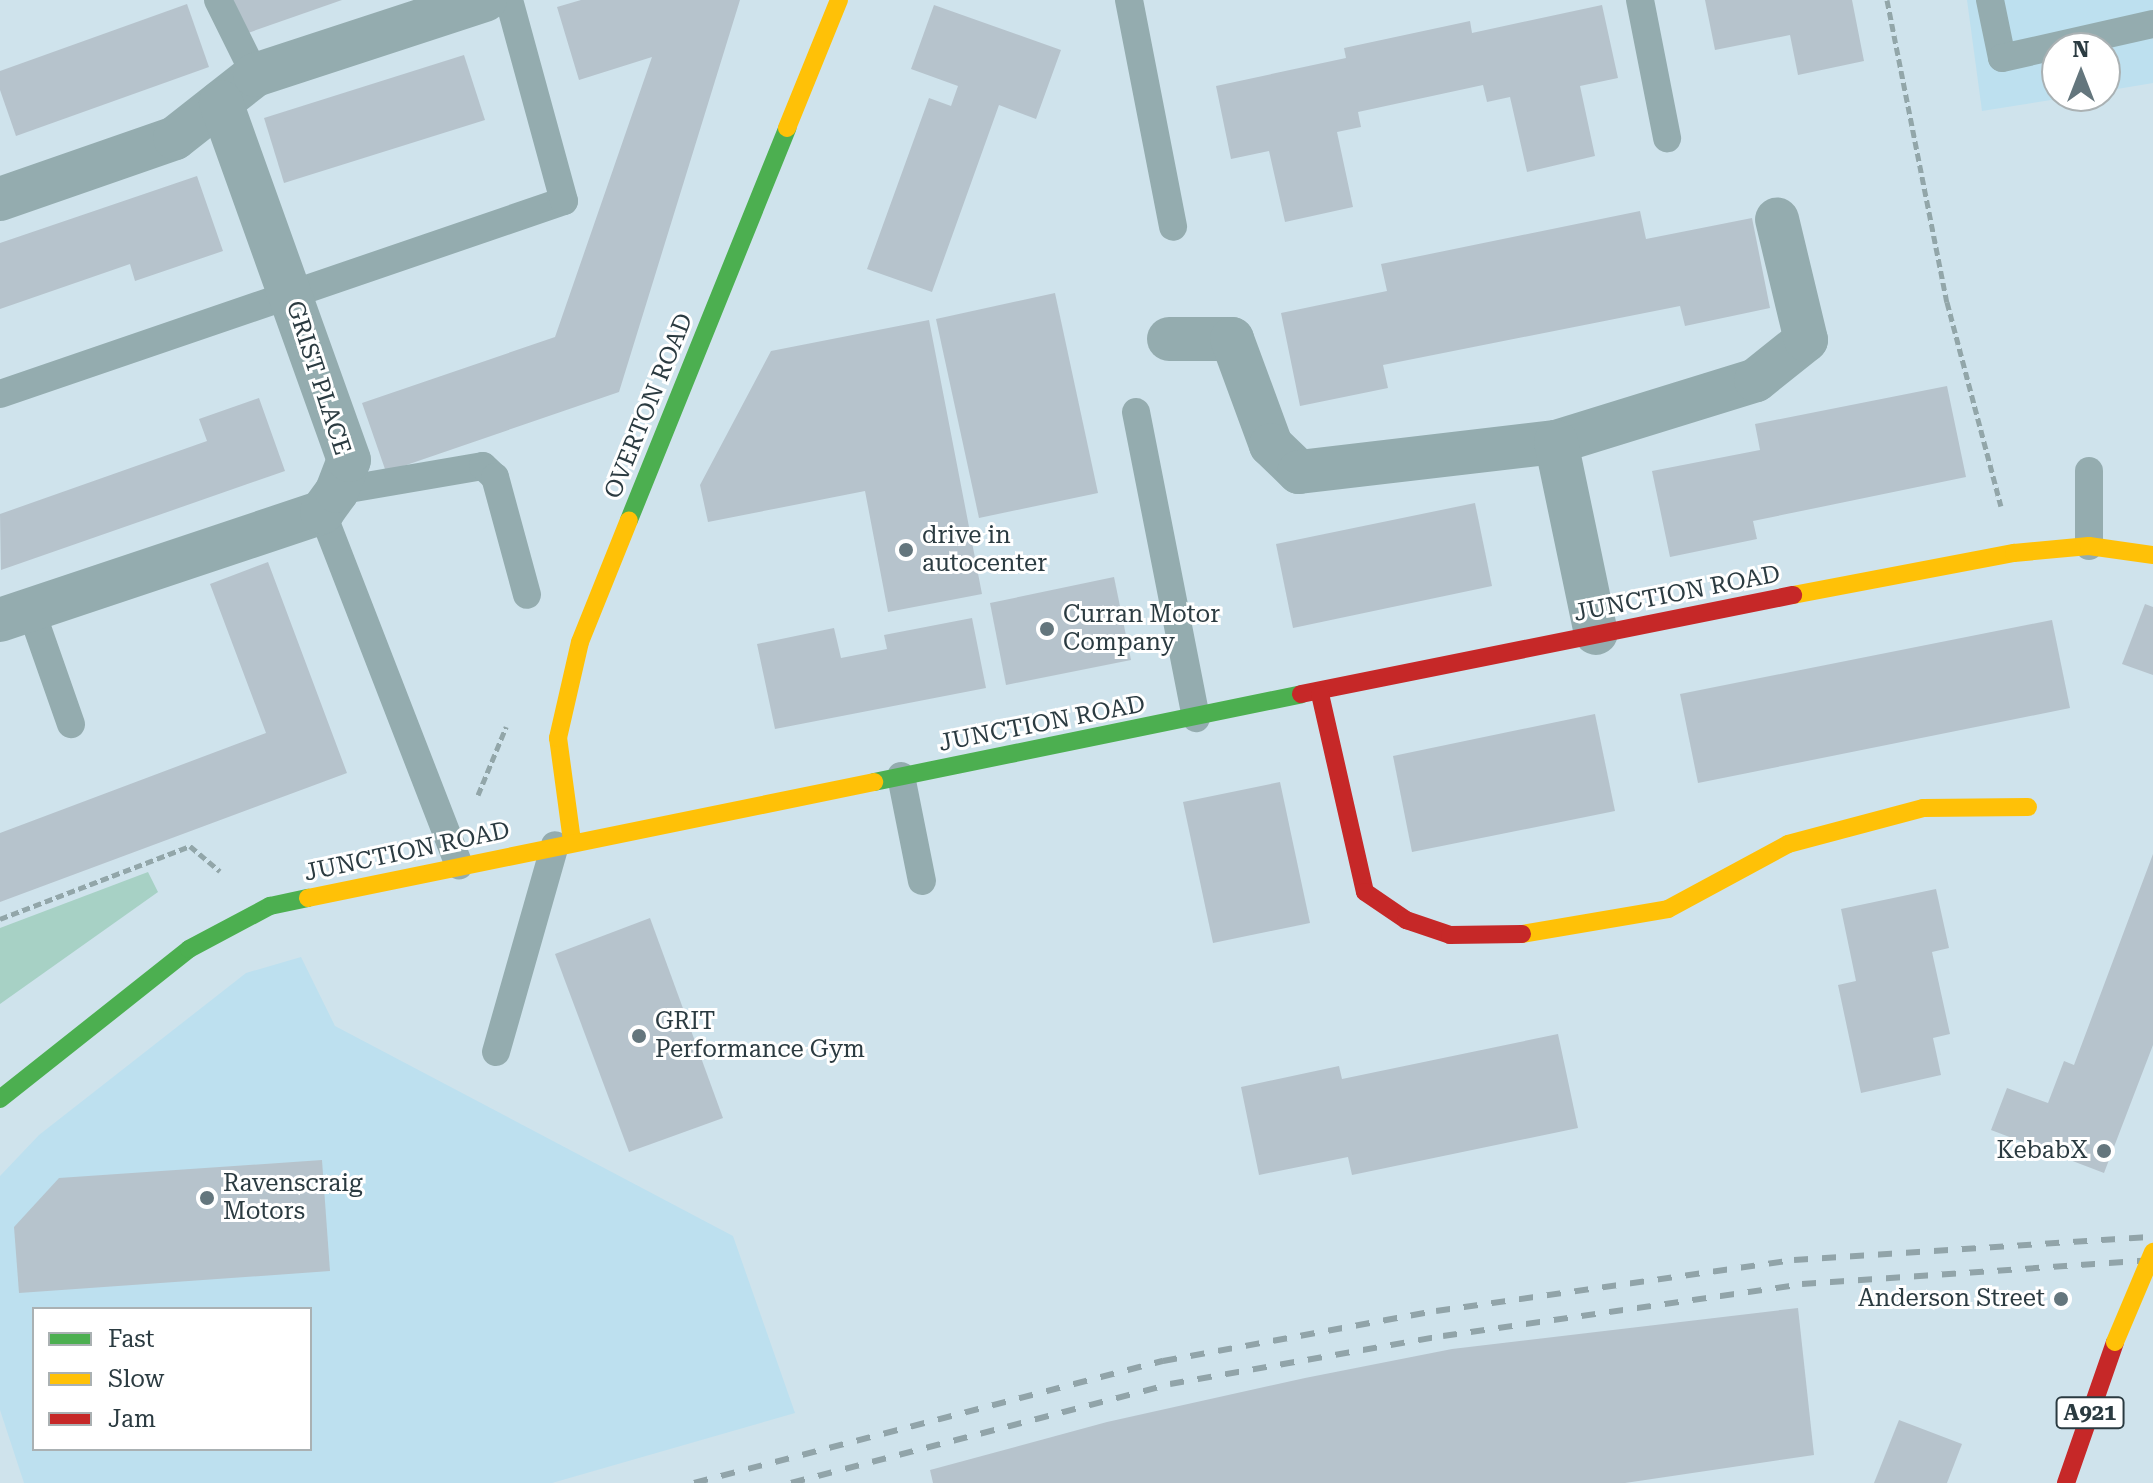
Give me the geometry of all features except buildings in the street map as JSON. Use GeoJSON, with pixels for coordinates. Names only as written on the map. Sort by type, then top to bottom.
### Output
{"type":"FeatureCollection","features":[{"type":"Feature","properties":{"kind":"street"},"geometry":{"type":"LineString","coordinates":[[0,199],[175,138],[255,75],[485,0]]}},
{"type":"Feature","properties":{"kind":"street","name":"OVERTON ROAD"},"geometry":{"type":"LineString","coordinates":[[563,843],[558,738],[580,642],[839,0]]}},
{"type":"Feature","properties":{"kind":"street","name":"GRIST PLACE"},"geometry":{"type":"LineString","coordinates":[[221,102],[349,460],[330,501]]}},
{"type":"Feature","properties":{"kind":"street"},"geometry":{"type":"LineString","coordinates":[[1169,339],[1232,339],[1271,445],[1299,472],[1556,442],[1756,380],[1806,340],[1777,219]]}},
{"type":"Feature","properties":{"kind":"street"},"geometry":{"type":"LineString","coordinates":[[1556,442],[1596,633]]}},
{"type":"Feature","properties":{"kind":"street"},"geometry":{"type":"LineString","coordinates":[[16,615],[330,501]]}},
{"type":"Feature","properties":{"kind":"street","name":"JUNCTION ROAD"},"geometry":{"type":"LineString","coordinates":[[0,1099],[189,949],[270,906],[563,843],[1320,694],[1596,633],[2014,553],[2089,546],[2153,555]]}},
{"type":"Feature","properties":{"kind":"street"},"geometry":{"type":"LineString","coordinates":[[1320,694],[1365,892],[1406,920],[1450,935],[1499,938],[1668,909],[1788,844],[1923,808],[2028,807]]}},
{"type":"Feature","properties":{"kind":"street","name":"A921"},"geometry":{"type":"LineString","coordinates":[[2066,1483],[2115,1342],[2153,1252]]}},
{"type":"Feature","properties":{"kind":"lane"},"geometry":{"type":"LineString","coordinates":[[218,0],[255,75]]}},
{"type":"Feature","properties":{"kind":"lane"},"geometry":{"type":"LineString","coordinates":[[0,394],[289,291],[564,201],[509,0]]}},
{"type":"Feature","properties":{"kind":"lane"},"geometry":{"type":"LineString","coordinates":[[1129,0],[1173,227]]}},
{"type":"Feature","properties":{"kind":"lane"},"geometry":{"type":"LineString","coordinates":[[1640,0],[1667,138]]}},
{"type":"Feature","properties":{"kind":"lane"},"geometry":{"type":"LineString","coordinates":[[1990,0],[2002,58],[2153,24]]}},
{"type":"Feature","properties":{"kind":"lane"},"geometry":{"type":"LineString","coordinates":[[1136,412],[1196,718]]}},
{"type":"Feature","properties":{"kind":"lane"},"geometry":{"type":"LineString","coordinates":[[459,865],[330,501],[483,466],[495,477],[527,595]]}},
{"type":"Feature","properties":{"kind":"lane"},"geometry":{"type":"LineString","coordinates":[[2089,471],[2089,546]]}},
{"type":"Feature","properties":{"kind":"lane"},"geometry":{"type":"LineString","coordinates":[[16,615],[71,724]]}},
{"type":"Feature","properties":{"kind":"lane"},"geometry":{"type":"LineString","coordinates":[[901,776],[922,881]]}},
{"type":"Feature","properties":{"kind":"lane"},"geometry":{"type":"LineString","coordinates":[[496,1052],[563,843]]}},
{"type":"Feature","properties":{"kind":"path"},"geometry":{"type":"LineString","coordinates":[[1887,0],[1947,302],[2014,553]]}},
{"type":"Feature","properties":{"kind":"path"},"geometry":{"type":"LineString","coordinates":[[0,919],[190,846],[220,871]]}},
{"type":"Feature","properties":{"kind":"shaded area"},"geometry":{"type":"Polygon","coordinates":[[[1967,0],[2153,0],[2153,83],[2121,88],[2121,32],[2041,32],[2041,102],[1982,111],[1967,0]]]}},
{"type":"Feature","properties":{"kind":"shaded area"},"geometry":{"type":"Polygon","coordinates":[[[301,957],[335,1026],[733,1236],[795,1413],[552,1483],[24,1483],[0,1410],[0,1176],[39,1135],[246,973],[301,957]]]}},
{"type":"Feature","properties":{"kind":"green space"},"geometry":{"type":"Polygon","coordinates":[[[148,872],[158,892],[0,1004],[0,928],[148,872]]]}},
{"type":"Feature","properties":{"kind":"railway"},"geometry":{"type":"LineString","coordinates":[[694,1483],[1163,1361],[1436,1311],[1794,1260],[2153,1237]]}},
{"type":"Feature","properties":{"kind":"railway"},"geometry":{"type":"LineString","coordinates":[[791,1483],[1170,1384],[1443,1336],[1802,1284],[2153,1260]]}},
{"type":"Feature","properties":{"kind":"traffic: fast"},"geometry":{"type":"LineString","coordinates":[[629,520],[787,128]]}},
{"type":"Feature","properties":{"kind":"traffic: fast"},"geometry":{"type":"LineString","coordinates":[[874,782],[1301,694]]}},
{"type":"Feature","properties":{"kind":"traffic: fast"},"geometry":{"type":"LineString","coordinates":[[0,1099],[189,949],[270,906],[308,898]]}},
{"type":"Feature","properties":{"kind":"traffic: slow"},"geometry":{"type":"LineString","coordinates":[[787,128],[839,0]]}},
{"type":"Feature","properties":{"kind":"traffic: slow"},"geometry":{"type":"LineString","coordinates":[[572,841],[558,738],[580,642],[629,520]]}},
{"type":"Feature","properties":{"kind":"traffic: slow"},"geometry":{"type":"LineString","coordinates":[[1793,595],[2014,553],[2089,546],[2153,555]]}},
{"type":"Feature","properties":{"kind":"traffic: slow"},"geometry":{"type":"LineString","coordinates":[[308,898],[874,782]]}},
{"type":"Feature","properties":{"kind":"traffic: slow"},"geometry":{"type":"LineString","coordinates":[[1522,934],[1668,909],[1788,844],[1923,808],[2028,807]]}},
{"type":"Feature","properties":{"kind":"traffic: slow"},"geometry":{"type":"LineString","coordinates":[[2115,1342],[2153,1252]]}},
{"type":"Feature","properties":{"kind":"traffic: jam"},"geometry":{"type":"LineString","coordinates":[[1301,694],[1793,595]]}},
{"type":"Feature","properties":{"kind":"traffic: jam"},"geometry":{"type":"LineString","coordinates":[[1320,694],[1365,892],[1406,920],[1450,935],[1522,934]]}},
{"type":"Feature","properties":{"kind":"traffic: jam"},"geometry":{"type":"LineString","coordinates":[[2066,1483],[2115,1342]]}},
{"type":"Feature","properties":{"kind":"place","name":"drive in autocenter"},"geometry":{"type":"Point","coordinates":[906,550]}},
{"type":"Feature","properties":{"kind":"place","name":"Curran Motor Company"},"geometry":{"type":"Point","coordinates":[1047,629]}},
{"type":"Feature","properties":{"kind":"place","name":"GRIT Performance Gym"},"geometry":{"type":"Point","coordinates":[639,1036]}},
{"type":"Feature","properties":{"kind":"place","name":"KebabX"},"geometry":{"type":"Point","coordinates":[2104,1151]}},
{"type":"Feature","properties":{"kind":"place","name":"Ravenscraig Motors"},"geometry":{"type":"Point","coordinates":[207,1198]}},
{"type":"Feature","properties":{"kind":"place","name":"Anderson Street"},"geometry":{"type":"Point","coordinates":[2061,1299]}}]}
